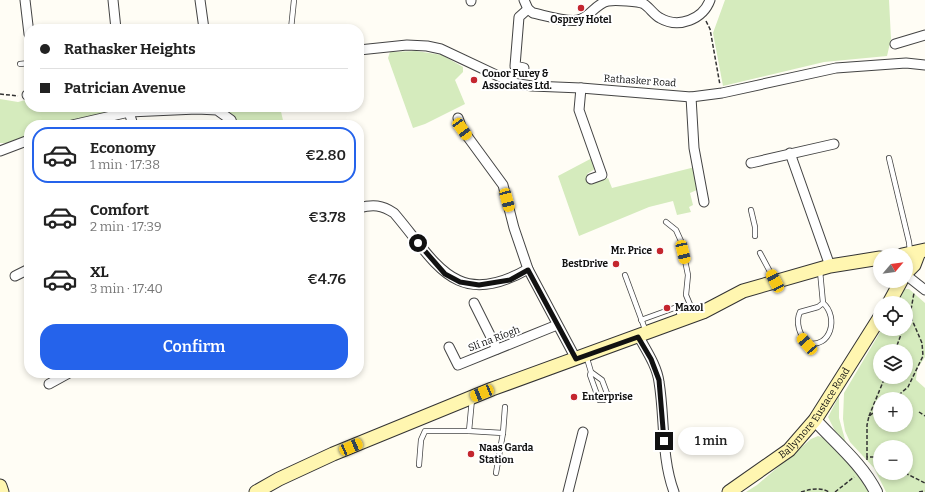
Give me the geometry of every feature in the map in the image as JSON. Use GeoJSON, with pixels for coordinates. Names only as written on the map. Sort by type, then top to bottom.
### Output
{"type":"FeatureCollection","features":[{"type":"Feature","properties":{"kind":"main road"},"geometry":{"type":"LineString","coordinates":[[913,266],[914,253]]}},
{"type":"Feature","properties":{"kind":"main road"},"geometry":{"type":"LineString","coordinates":[[256,492],[279,479],[330,456],[472,397],[688,318],[743,291],[824,268],[873,259]]}},
{"type":"Feature","properties":{"kind":"main road","name":"Ballymore Eustace Road"},"geometry":{"type":"LineString","coordinates":[[729,492],[789,450],[815,420],[873,328]]}},
{"type":"Feature","properties":{"kind":"main road"},"geometry":{"type":"LineString","coordinates":[[0,486],[2,492]]}},
{"type":"Feature","properties":{"kind":"street"},"geometry":{"type":"LineString","coordinates":[[25,0],[28,24]]}},
{"type":"Feature","properties":{"kind":"street"},"geometry":{"type":"LineString","coordinates":[[113,0],[115,24]]}},
{"type":"Feature","properties":{"kind":"street"},"geometry":{"type":"LineString","coordinates":[[200,0],[203,24]]}},
{"type":"Feature","properties":{"kind":"street"},"geometry":{"type":"LineString","coordinates":[[524,68],[515,66],[519,17],[526,4],[533,13],[574,21],[581,19],[600,4],[608,1],[644,3],[659,18],[668,22],[691,20],[706,10],[710,0]]}},
{"type":"Feature","properties":{"kind":"street"},"geometry":{"type":"LineString","coordinates":[[895,44],[915,41],[925,35]]}},
{"type":"Feature","properties":{"kind":"street","name":"Rathasker Road"},"geometry":{"type":"LineString","coordinates":[[364,49],[407,45],[427,46],[441,49],[513,83],[532,86],[581,88],[691,97],[722,93],[836,68],[906,63],[925,65]]}},
{"type":"Feature","properties":{"kind":"street"},"geometry":{"type":"LineString","coordinates":[[581,88],[579,110],[602,175],[591,179]]}},
{"type":"Feature","properties":{"kind":"street"},"geometry":{"type":"LineString","coordinates":[[691,97],[694,148],[704,202]]}},
{"type":"Feature","properties":{"kind":"street"},"geometry":{"type":"LineString","coordinates":[[94,120],[129,112],[131,120]]}},
{"type":"Feature","properties":{"kind":"street"},"geometry":{"type":"LineString","coordinates":[[220,112],[231,120]]}},
{"type":"Feature","properties":{"kind":"street"},"geometry":{"type":"LineString","coordinates":[[458,118],[462,129],[503,185],[514,228],[528,270],[557,325],[581,357]]}},
{"type":"Feature","properties":{"kind":"street"},"geometry":{"type":"LineString","coordinates":[[0,151],[24,142]]}},
{"type":"Feature","properties":{"kind":"street"},"geometry":{"type":"LineString","coordinates":[[751,163],[834,144]]}},
{"type":"Feature","properties":{"kind":"street"},"geometry":{"type":"LineString","coordinates":[[790,154],[824,268]]}},
{"type":"Feature","properties":{"kind":"street"},"geometry":{"type":"LineString","coordinates":[[364,207],[372,205],[385,207],[394,213],[445,274],[460,282],[479,285],[510,280],[528,270]]}},
{"type":"Feature","properties":{"kind":"street"},"geometry":{"type":"LineString","coordinates":[[15,276],[24,272]]}},
{"type":"Feature","properties":{"kind":"street"},"geometry":{"type":"LineString","coordinates":[[913,280],[922,287]]}},
{"type":"Feature","properties":{"kind":"street"},"geometry":{"type":"LineString","coordinates":[[474,303],[497,349]]}},
{"type":"Feature","properties":{"kind":"street","name":"Slí na Ríogh"},"geometry":{"type":"LineString","coordinates":[[449,347],[458,365],[557,325]]}},
{"type":"Feature","properties":{"kind":"street"},"geometry":{"type":"LineString","coordinates":[[642,335],[659,380],[661,420],[670,480],[674,492]]}},
{"type":"Feature","properties":{"kind":"street"},"geometry":{"type":"LineString","coordinates":[[49,384],[60,378]]}},
{"type":"Feature","properties":{"kind":"street"},"geometry":{"type":"LineString","coordinates":[[815,420],[856,464],[869,480],[876,492]]}},
{"type":"Feature","properties":{"kind":"street"},"geometry":{"type":"LineString","coordinates":[[568,492],[583,432]]}},
{"type":"Feature","properties":{"kind":"lane"},"geometry":{"type":"LineString","coordinates":[[292,24],[294,0]]}},
{"type":"Feature","properties":{"kind":"lane"},"geometry":{"type":"LineString","coordinates":[[20,64],[24,64]]}},
{"type":"Feature","properties":{"kind":"lane"},"geometry":{"type":"LineString","coordinates":[[888,158],[914,253]]}},
{"type":"Feature","properties":{"kind":"lane"},"geometry":{"type":"LineString","coordinates":[[750,210],[755,227],[754,236]]}},
{"type":"Feature","properties":{"kind":"lane"},"geometry":{"type":"LineString","coordinates":[[666,222],[676,230],[680,241],[688,276],[686,295],[688,318]]}},
{"type":"Feature","properties":{"kind":"lane"},"geometry":{"type":"LineString","coordinates":[[760,253],[775,281]]}},
{"type":"Feature","properties":{"kind":"lane"},"geometry":{"type":"LineString","coordinates":[[823,303],[800,312],[798,318],[802,338],[807,344],[818,344],[827,338],[832,328],[830,312],[823,303],[824,268]]}},
{"type":"Feature","properties":{"kind":"lane"},"geometry":{"type":"LineString","coordinates":[[625,275],[641,320],[642,335]]}},
{"type":"Feature","properties":{"kind":"lane"},"geometry":{"type":"LineString","coordinates":[[641,320],[677,307],[688,318]]}},
{"type":"Feature","properties":{"kind":"lane"},"geometry":{"type":"LineString","coordinates":[[581,357],[591,372],[602,380],[608,396],[604,400],[599,400],[590,375],[591,372]]}},
{"type":"Feature","properties":{"kind":"lane"},"geometry":{"type":"LineString","coordinates":[[468,431],[472,397]]}},
{"type":"Feature","properties":{"kind":"lane"},"geometry":{"type":"LineString","coordinates":[[496,473],[503,433],[505,407]]}},
{"type":"Feature","properties":{"kind":"lane"},"geometry":{"type":"LineString","coordinates":[[419,465],[420,440],[425,431],[503,433]]}},
{"type":"Feature","properties":{"kind":"path"},"geometry":{"type":"LineString","coordinates":[[702,14],[710,29],[722,93]]}},
{"type":"Feature","properties":{"kind":"path"},"geometry":{"type":"LineString","coordinates":[[0,94],[19,96],[24,95]]}},
{"type":"Feature","properties":{"kind":"path"},"geometry":{"type":"LineString","coordinates":[[913,298],[914,292],[922,287]]}},
{"type":"Feature","properties":{"kind":"path"},"geometry":{"type":"LineString","coordinates":[[903,392],[908,388],[923,356],[922,343],[913,322]]}},
{"type":"Feature","properties":{"kind":"path"},"geometry":{"type":"LineString","coordinates":[[866,462],[869,416],[883,384]]}},
{"type":"Feature","properties":{"kind":"path"},"geometry":{"type":"LineString","coordinates":[[919,412],[925,416]]}},
{"type":"Feature","properties":{"kind":"path"},"geometry":{"type":"LineString","coordinates":[[869,416],[873,413]]}},
{"type":"Feature","properties":{"kind":"path"},"geometry":{"type":"LineString","coordinates":[[867,457],[873,457]]}},
{"type":"Feature","properties":{"kind":"path"},"geometry":{"type":"LineString","coordinates":[[835,492],[856,476]]}},
{"type":"Feature","properties":{"kind":"path"},"geometry":{"type":"LineString","coordinates":[[913,477],[925,483]]}},
{"type":"Feature","properties":{"kind":"path"},"geometry":{"type":"LineString","coordinates":[[801,492],[812,489],[823,489],[828,492]]}},
{"type":"Feature","properties":{"kind":"path"},"geometry":{"type":"LineString","coordinates":[[919,492],[925,490]]}},
{"type":"Feature","properties":{"kind":"green space"},"geometry":{"type":"Polygon","coordinates":[[[725,0],[889,0],[891,39],[887,56],[824,62],[723,86],[713,33],[725,0]]]}},
{"type":"Feature","properties":{"kind":"green space"},"geometry":{"type":"Polygon","coordinates":[[[416,51],[442,55],[463,67],[463,72],[455,80],[465,104],[425,124],[413,128],[388,58],[390,52],[416,51]]]}},
{"type":"Feature","properties":{"kind":"green space"},"geometry":{"type":"Polygon","coordinates":[[[0,99],[18,102],[24,100],[24,112],[112,112],[76,120],[24,120],[24,138],[8,143],[0,143],[0,99]]]}},
{"type":"Feature","properties":{"kind":"green space"},"geometry":{"type":"Polygon","coordinates":[[[228,112],[281,112],[283,120],[236,120],[233,115],[228,112]]]}},
{"type":"Feature","properties":{"kind":"green space"},"geometry":{"type":"Polygon","coordinates":[[[594,157],[598,167],[587,174],[591,184],[608,178],[612,188],[695,167],[699,189],[690,193],[693,205],[689,207],[691,212],[677,215],[673,201],[649,207],[579,236],[558,176],[594,157]]]}},
{"type":"Feature","properties":{"kind":"green space"},"geometry":{"type":"Polygon","coordinates":[[[905,289],[909,289],[925,303],[925,357],[917,369],[916,380],[925,388],[925,492],[886,492],[880,480],[913,480],[913,440],[873,440],[873,467],[850,442],[845,431],[843,419],[844,393],[873,344],[873,384],[913,384],[913,344],[873,344],[878,336],[913,336],[913,296],[900,296],[905,289]]]}},
{"type":"Feature","properties":{"kind":"green space"},"geometry":{"type":"Polygon","coordinates":[[[839,396],[839,418],[846,443],[835,431],[828,417],[839,396]]]}},
{"type":"Feature","properties":{"kind":"green space"},"geometry":{"type":"Polygon","coordinates":[[[818,436],[826,439],[841,451],[872,492],[746,492],[757,485],[811,439],[818,436]]]}},
{"type":"Feature","properties":{"kind":"place","name":"Osprey Hotel"},"geometry":{"type":"Point","coordinates":[581,8]}},
{"type":"Feature","properties":{"kind":"place","name":"Conor Furey & Associates Ltd."},"geometry":{"type":"Point","coordinates":[474,80]}},
{"type":"Feature","properties":{"kind":"place","name":"Mr. Price"},"geometry":{"type":"Point","coordinates":[660,251]}},
{"type":"Feature","properties":{"kind":"place","name":"BestDrive"},"geometry":{"type":"Point","coordinates":[616,264]}},
{"type":"Feature","properties":{"kind":"place","name":"Maxol"},"geometry":{"type":"Point","coordinates":[667,308]}},
{"type":"Feature","properties":{"kind":"place","name":"Enterprise"},"geometry":{"type":"Point","coordinates":[574,397]}},
{"type":"Feature","properties":{"kind":"place","name":"Naas Garda Station"},"geometry":{"type":"Point","coordinates":[471,454]}},
{"type":"Feature","properties":{"kind":"route"},"geometry":{"type":"LineString","coordinates":[[418,243],[445,274],[460,282],[479,285],[510,280],[528,270],[576,359],[638,337],[651,359],[659,380],[661,420],[664,441]]}}]}
